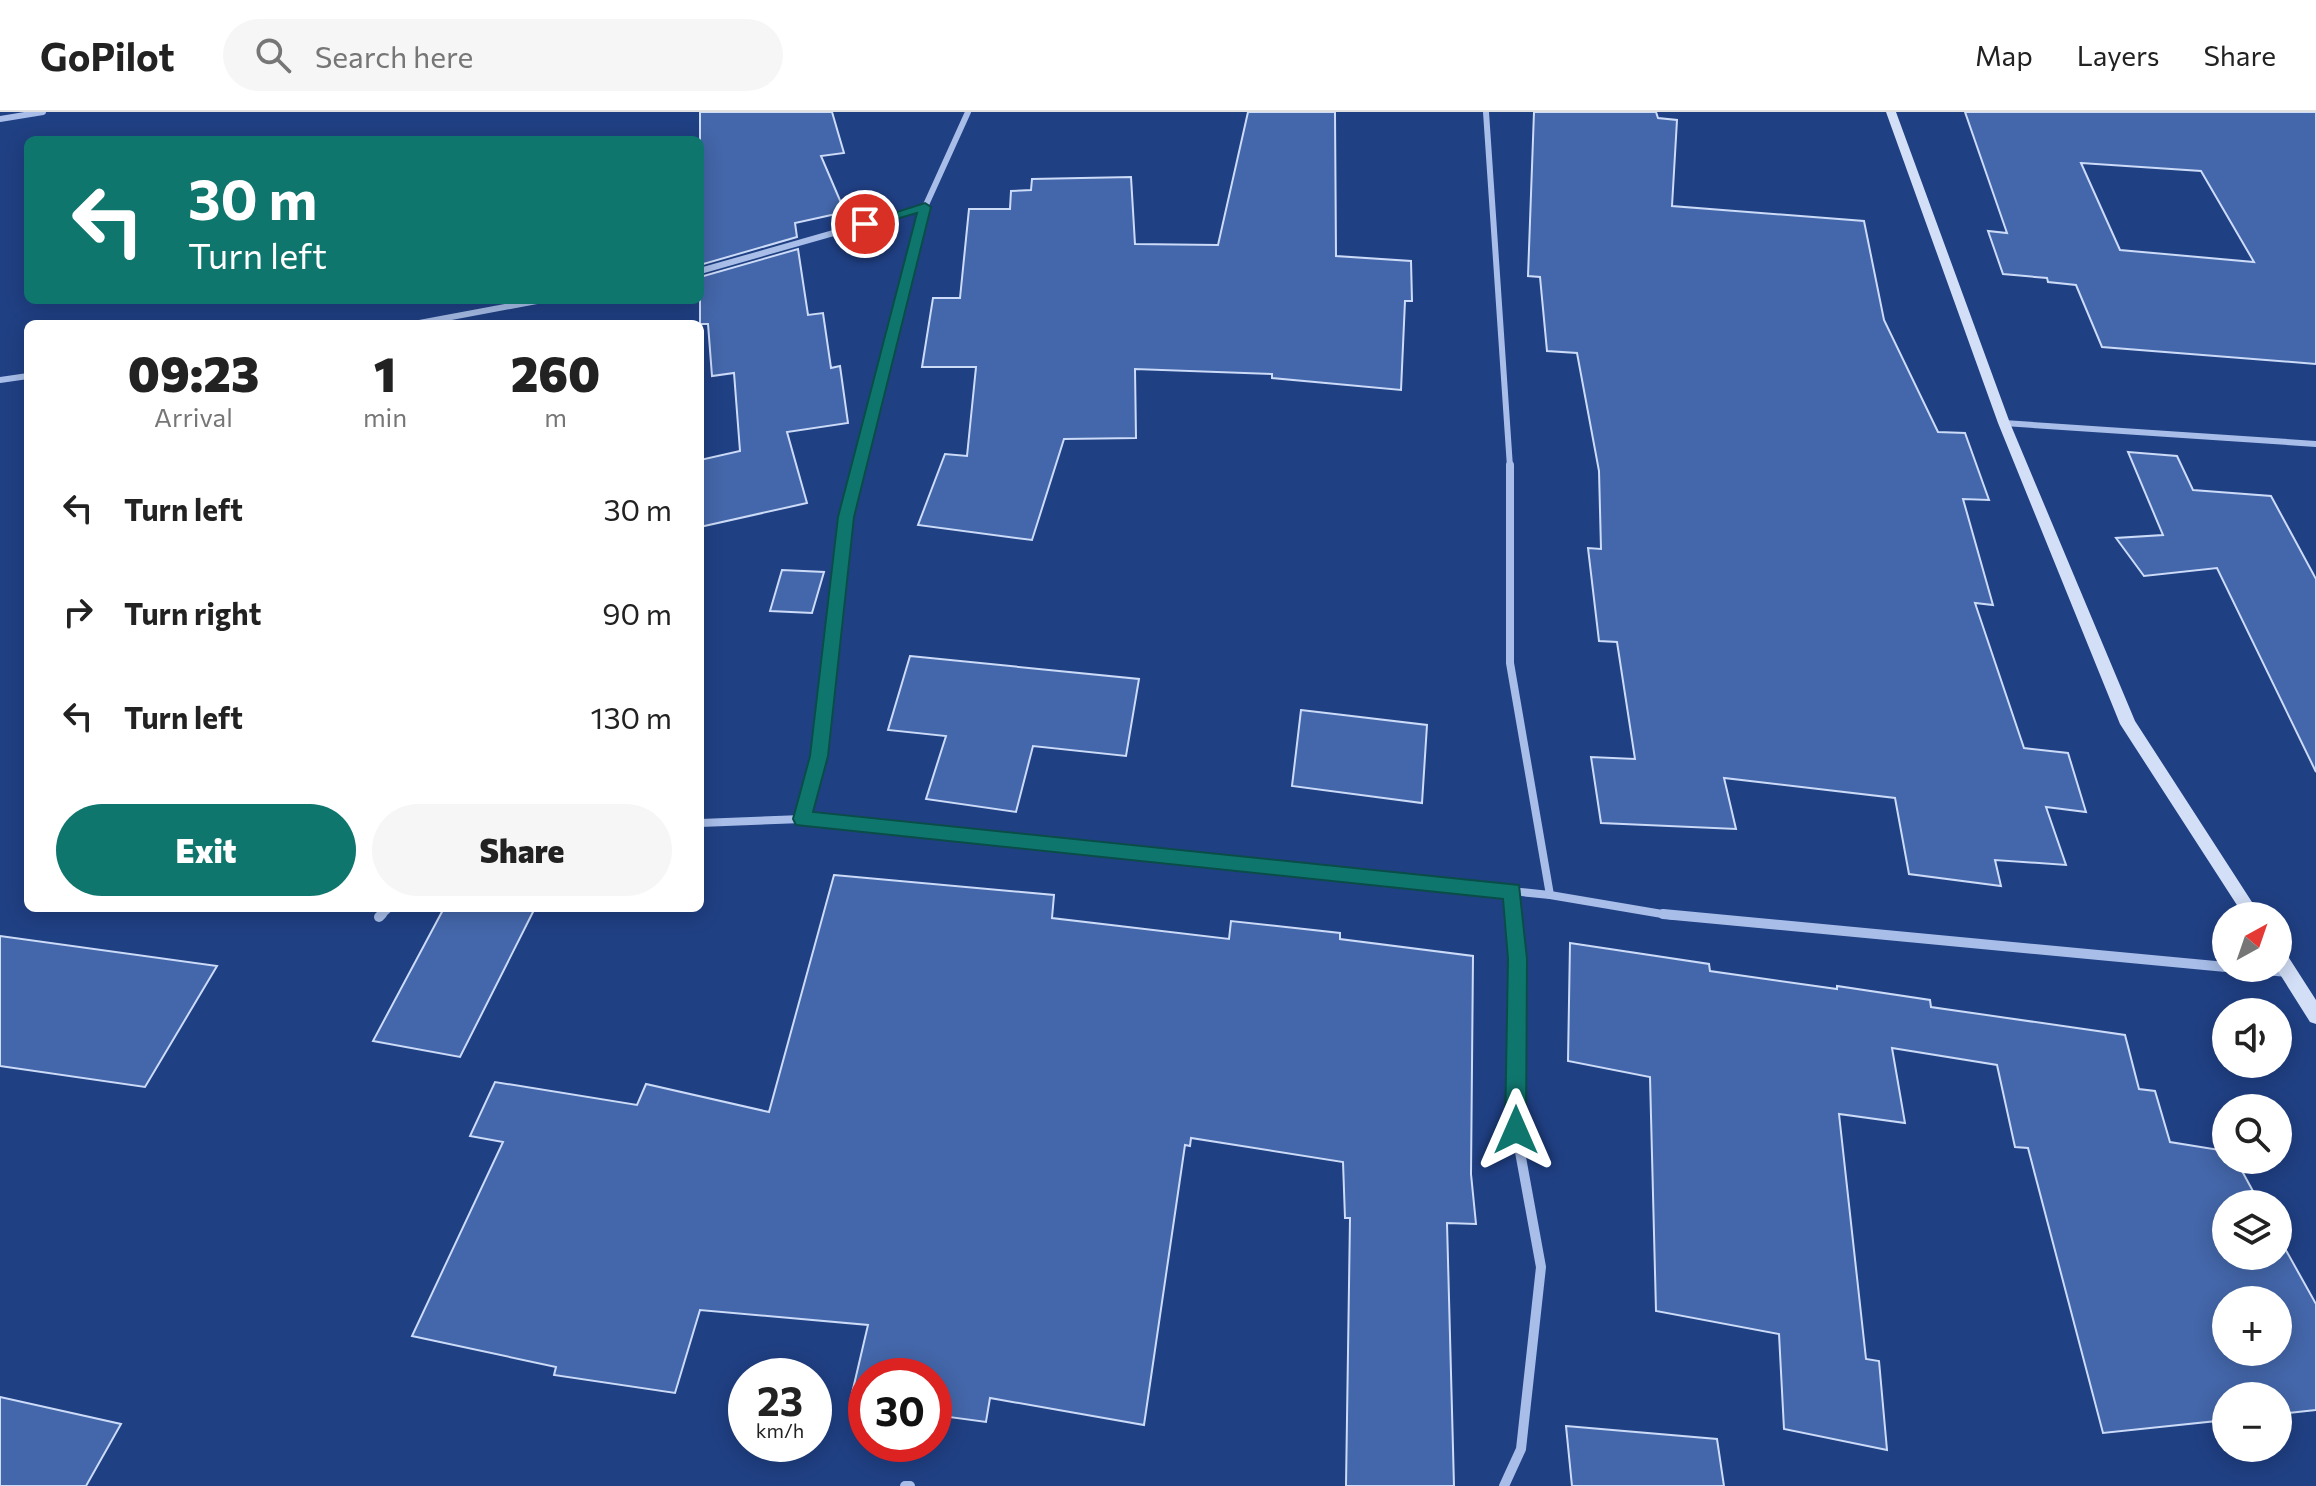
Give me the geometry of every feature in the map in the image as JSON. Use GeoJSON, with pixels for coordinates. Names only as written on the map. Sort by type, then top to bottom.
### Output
{"type":"FeatureCollection","features":[{"type":"Feature","properties":{"kind":"street"},"geometry":{"type":"LineString","coordinates":[[0,119],[43,112]]}},
{"type":"Feature","properties":{"kind":"street"},"geometry":{"type":"LineString","coordinates":[[802,819],[819,756],[846,517],[925,207],[968,112]]}},
{"type":"Feature","properties":{"kind":"street"},"geometry":{"type":"LineString","coordinates":[[1486,112],[1510,469],[1510,663],[1550,895]]}},
{"type":"Feature","properties":{"kind":"street"},"geometry":{"type":"LineString","coordinates":[[1891,112],[2004,423],[2128,724],[2244,902]]}},
{"type":"Feature","properties":{"kind":"street"},"geometry":{"type":"LineString","coordinates":[[704,270],[925,207]]}},
{"type":"Feature","properties":{"kind":"street"},"geometry":{"type":"LineString","coordinates":[[435,320],[521,304]]}},
{"type":"Feature","properties":{"kind":"street"},"geometry":{"type":"LineString","coordinates":[[0,380],[24,377]]}},
{"type":"Feature","properties":{"kind":"street"},"geometry":{"type":"LineString","coordinates":[[2004,423],[2316,444]]}},
{"type":"Feature","properties":{"kind":"street"},"geometry":{"type":"LineString","coordinates":[[704,823],[802,819],[1550,895],[1685,918],[2212,966]]}},
{"type":"Feature","properties":{"kind":"street"},"geometry":{"type":"LineString","coordinates":[[1504,1486],[1521,1449],[1541,1267],[1516,1130],[1518,959],[1512,891]]}},
{"type":"Feature","properties":{"kind":"street"},"geometry":{"type":"LineString","coordinates":[[379,917],[385,912]]}},
{"type":"Feature","properties":{"kind":"street"},"geometry":{"type":"LineString","coordinates":[[2292,978],[2316,1016]]}},
{"type":"Feature","properties":{"kind":"building"},"geometry":{"type":"Polygon","coordinates":[[[700,112],[832,112],[844,153],[821,156],[845,212],[795,223],[797,237],[704,264],[704,136],[700,136],[700,112]]]}},
{"type":"Feature","properties":{"kind":"building"},"geometry":{"type":"Polygon","coordinates":[[[1248,112],[1335,112],[1336,256],[1411,261],[1412,301],[1405,301],[1401,390],[1272,378],[1272,374],[1135,369],[1136,438],[1064,439],[1032,540],[918,525],[945,454],[967,456],[976,367],[922,367],[933,298],[960,298],[969,209],[1010,209],[1011,191],[1031,190],[1032,179],[1131,177],[1135,244],[1218,245],[1248,112]]]}},
{"type":"Feature","properties":{"kind":"building"},"geometry":{"type":"Polygon","coordinates":[[[1534,112],[1656,112],[1658,118],[1677,120],[1672,206],[1864,221],[1884,320],[1938,432],[1965,433],[1989,500],[1963,499],[1993,605],[1975,603],[2024,748],[2068,753],[2086,812],[2046,807],[2066,865],[1995,860],[2001,886],[1909,874],[1895,798],[1724,778],[1736,829],[1601,823],[1591,757],[1635,759],[1617,642],[1599,641],[1588,548],[1601,549],[1599,471],[1577,353],[1547,351],[1540,277],[1528,276],[1534,112]]]}},
{"type":"Feature","properties":{"kind":"building"},"geometry":{"type":"Polygon","coordinates":[[[1965,112],[2316,112],[2316,364],[2102,347],[2076,285],[2048,282],[2047,278],[2003,274],[1988,231],[2007,233],[1965,112]],[[2081,163],[2120,250],[2254,262],[2201,171],[2081,163]]]}},
{"type":"Feature","properties":{"kind":"building"},"geometry":{"type":"Polygon","coordinates":[[[798,249],[808,315],[823,313],[831,368],[840,366],[848,423],[787,432],[807,503],[704,526],[704,459],[740,451],[734,373],[712,376],[708,324],[700,320],[700,304],[704,304],[704,276],[798,249]]]}},
{"type":"Feature","properties":{"kind":"building"},"geometry":{"type":"Polygon","coordinates":[[[2128,452],[2177,456],[2193,490],[2271,496],[2316,579],[2316,772],[2217,568],[2144,576],[2116,538],[2163,535],[2128,452]]]}},
{"type":"Feature","properties":{"kind":"building"},"geometry":{"type":"Polygon","coordinates":[[[782,570],[824,572],[812,613],[770,611],[782,570]]]}},
{"type":"Feature","properties":{"kind":"building"},"geometry":{"type":"Polygon","coordinates":[[[910,656],[1139,679],[1126,756],[1033,746],[1016,812],[926,799],[946,736],[888,730],[910,656]]]}},
{"type":"Feature","properties":{"kind":"building"},"geometry":{"type":"Polygon","coordinates":[[[1301,710],[1427,725],[1422,803],[1292,786],[1301,710]]]}},
{"type":"Feature","properties":{"kind":"building"},"geometry":{"type":"Polygon","coordinates":[[[834,875],[1054,895],[1052,918],[1229,939],[1231,921],[1340,933],[1340,939],[1473,956],[1471,1174],[1476,1224],[1447,1223],[1454,1486],[1346,1486],[1350,1218],[1345,1218],[1343,1162],[1191,1138],[1190,1146],[1185,1145],[1144,1425],[990,1398],[986,1422],[952,1417],[952,1358],[860,1358],[868,1325],[700,1310],[675,1393],[554,1375],[556,1367],[412,1336],[503,1142],[470,1136],[495,1082],[637,1105],[646,1084],[769,1112],[834,875]]]}},
{"type":"Feature","properties":{"kind":"building"},"geometry":{"type":"Polygon","coordinates":[[[442,912],[533,912],[460,1057],[373,1041],[442,912]]]}},
{"type":"Feature","properties":{"kind":"building"},"geometry":{"type":"Polygon","coordinates":[[[0,936],[217,966],[145,1087],[0,1066],[0,936]]]}},
{"type":"Feature","properties":{"kind":"building"},"geometry":{"type":"Polygon","coordinates":[[[1570,943],[1709,964],[1710,971],[1930,1000],[1931,1007],[2125,1035],[2139,1089],[2155,1091],[2170,1142],[2212,1149],[2212,1174],[2244,1174],[2252,1190],[2212,1190],[2212,1270],[2292,1270],[2292,1261],[2316,1304],[2316,1410],[2292,1413],[2292,1382],[2212,1382],[2212,1421],[2103,1433],[2028,1148],[2015,1147],[1997,1065],[1892,1048],[1905,1123],[1839,1114],[1866,1359],[1879,1361],[1887,1450],[1784,1429],[1779,1334],[1656,1311],[1650,1077],[1568,1061],[1570,943]]]}},
{"type":"Feature","properties":{"kind":"building"},"geometry":{"type":"Polygon","coordinates":[[[0,1397],[121,1424],[86,1486],[0,1486],[0,1397]]]}},
{"type":"Feature","properties":{"kind":"building"},"geometry":{"type":"Polygon","coordinates":[[[1566,1426],[1717,1439],[1724,1486],[1572,1486],[1566,1426]]]}},
{"type":"Feature","properties":{"kind":"route"},"geometry":{"type":"LineString","coordinates":[[865,224],[925,207],[846,517],[819,756],[802,819],[1512,891],[1518,959],[1515,1008],[1516,1130]]}}]}
